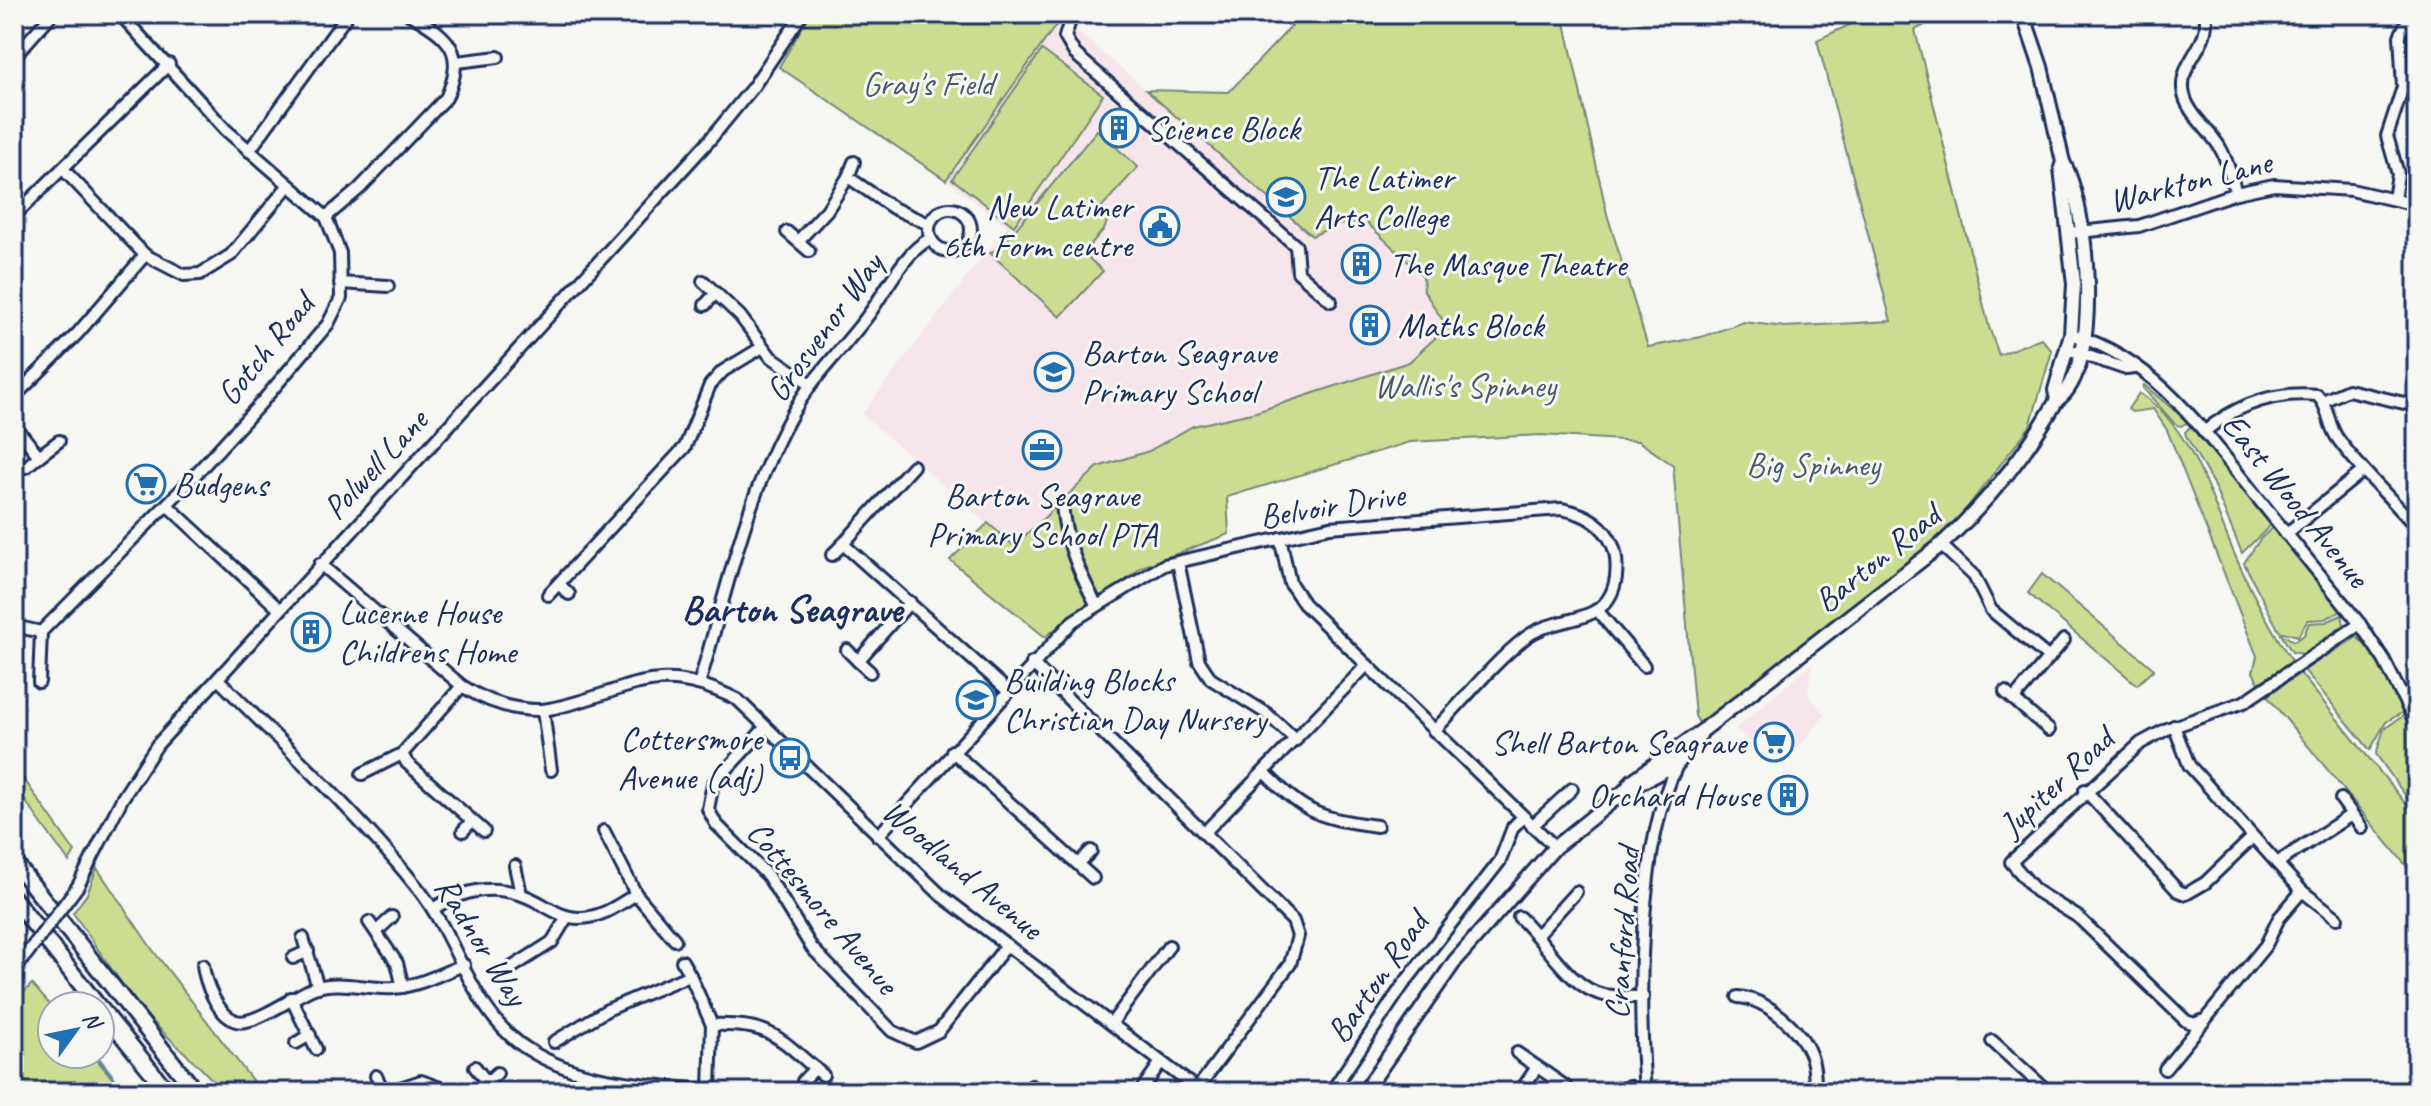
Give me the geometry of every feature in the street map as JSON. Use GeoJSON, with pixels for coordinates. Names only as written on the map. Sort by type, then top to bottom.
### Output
{"type":"FeatureCollection","features":[{"type":"Feature","properties":{"kind":"highway"},"geometry":{"type":"LineString","coordinates":[[14,862],[196,1092]]}},
{"type":"Feature","properties":{"kind":"highway"},"geometry":{"type":"LineString","coordinates":[[14,899],[86,990]]}},
{"type":"Feature","properties":{"kind":"highway"},"geometry":{"type":"LineString","coordinates":[[116,1028],[168,1092]]}},
{"type":"Feature","properties":{"kind":"main road","name":"Barton Road"},"geometry":{"type":"LineString","coordinates":[[1664,770],[1702,731],[1970,519],[2019,463],[2057,400],[2066,394],[2085,339],[2087,299],[2061,168],[2063,162],[2041,67],[2023,14]]}},
{"type":"Feature","properties":{"kind":"main road","name":"Barton Road"},"geometry":{"type":"LineString","coordinates":[[2057,400],[2055,390],[2071,334],[2075,233]]}},
{"type":"Feature","properties":{"kind":"main road","name":"Barton Road"},"geometry":{"type":"LineString","coordinates":[[1364,1092],[1455,961],[1555,847],[1626,790],[1678,763],[1702,731]]}},
{"type":"Feature","properties":{"kind":"street"},"geometry":{"type":"LineString","coordinates":[[14,57],[52,14]]}},
{"type":"Feature","properties":{"kind":"street"},"geometry":{"type":"LineString","coordinates":[[120,14],[249,151],[326,217],[359,189],[446,98],[457,62],[450,45],[439,31],[409,14]]}},
{"type":"Feature","properties":{"kind":"street"},"geometry":{"type":"LineString","coordinates":[[249,151],[348,14]]}},
{"type":"Feature","properties":{"kind":"street","name":"Polwell Lane"},"geometry":{"type":"LineString","coordinates":[[16,968],[78,886],[122,799],[157,745],[708,142],[753,87],[802,14]]}},
{"type":"Feature","properties":{"kind":"street"},"geometry":{"type":"LineString","coordinates":[[1153,14],[1181,14]]}},
{"type":"Feature","properties":{"kind":"street"},"geometry":{"type":"LineString","coordinates":[[2205,14],[2205,39],[2189,64],[2183,89],[2187,104],[2226,160],[2236,193]]}},
{"type":"Feature","properties":{"kind":"street"},"geometry":{"type":"LineString","coordinates":[[2394,199],[2398,174],[2387,136],[2403,87],[2400,36],[2411,14]]}},
{"type":"Feature","properties":{"kind":"street"},"geometry":{"type":"LineString","coordinates":[[1070,19],[1065,37],[1075,54],[1296,246],[1298,272],[1331,301]]}},
{"type":"Feature","properties":{"kind":"street"},"geometry":{"type":"LineString","coordinates":[[457,62],[498,57]]}},
{"type":"Feature","properties":{"kind":"street"},"geometry":{"type":"LineString","coordinates":[[14,216],[169,64]]}},
{"type":"Feature","properties":{"kind":"street"},"geometry":{"type":"LineString","coordinates":[[798,241],[827,210],[854,162]]}},
{"type":"Feature","properties":{"kind":"street"},"geometry":{"type":"LineString","coordinates":[[63,169],[145,255],[184,275],[200,274],[231,255],[288,186]]}},
{"type":"Feature","properties":{"kind":"street"},"geometry":{"type":"LineString","coordinates":[[848,177],[893,208],[929,224]]}},
{"type":"Feature","properties":{"kind":"street","name":"Warkton Lane"},"geometry":{"type":"LineString","coordinates":[[2075,233],[2139,226],[2236,193],[2274,185],[2311,184],[2417,205]]}},
{"type":"Feature","properties":{"kind":"street","name":"Grosvenor Way"},"geometry":{"type":"LineString","coordinates":[[956,210],[965,215],[971,232],[967,243],[955,251],[941,250],[930,239],[929,224],[937,213],[956,210]]}},
{"type":"Feature","properties":{"kind":"street","name":"Gotch Road"},"geometry":{"type":"LineString","coordinates":[[41,632],[167,505],[328,324],[341,298],[340,253],[326,217]]}},
{"type":"Feature","properties":{"kind":"street"},"geometry":{"type":"LineString","coordinates":[[787,232],[809,251]]}},
{"type":"Feature","properties":{"kind":"street","name":"Grosvenor Way"},"geometry":{"type":"LineString","coordinates":[[699,684],[755,493],[795,409],[811,384],[855,334],[914,250],[930,239]]}},
{"type":"Feature","properties":{"kind":"street"},"geometry":{"type":"LineString","coordinates":[[14,397],[78,333],[145,255]]}},
{"type":"Feature","properties":{"kind":"street"},"geometry":{"type":"LineString","coordinates":[[703,281],[740,316],[761,348],[811,384]]}},
{"type":"Feature","properties":{"kind":"street"},"geometry":{"type":"LineString","coordinates":[[340,283],[388,286]]}},
{"type":"Feature","properties":{"kind":"street"},"geometry":{"type":"LineString","coordinates":[[705,305],[715,294]]}},
{"type":"Feature","properties":{"kind":"street","name":"East Wood Avenue"},"geometry":{"type":"LineString","coordinates":[[2071,334],[2110,348],[2169,391],[2360,624],[2404,697],[2417,726]]}},
{"type":"Feature","properties":{"kind":"street"},"geometry":{"type":"LineString","coordinates":[[548,595],[685,447],[710,385],[723,371],[761,348]]}},
{"type":"Feature","properties":{"kind":"street","name":"East Wood Avenue"},"geometry":{"type":"LineString","coordinates":[[2067,349],[2126,369],[2135,368]]}},
{"type":"Feature","properties":{"kind":"street"},"geometry":{"type":"LineString","coordinates":[[2323,401],[2348,390],[2417,406]]}},
{"type":"Feature","properties":{"kind":"street"},"geometry":{"type":"LineString","coordinates":[[2204,432],[2235,407],[2313,394],[2323,401],[2332,430],[2363,471],[2417,528]]}},
{"type":"Feature","properties":{"kind":"street"},"geometry":{"type":"LineString","coordinates":[[14,425],[39,456]]}},
{"type":"Feature","properties":{"kind":"street"},"geometry":{"type":"LineString","coordinates":[[26,467],[59,441]]}},
{"type":"Feature","properties":{"kind":"street"},"geometry":{"type":"LineString","coordinates":[[832,555],[909,480],[913,466]]}},
{"type":"Feature","properties":{"kind":"street"},"geometry":{"type":"LineString","coordinates":[[2286,534],[2363,471]]}},
{"type":"Feature","properties":{"kind":"street"},"geometry":{"type":"LineString","coordinates":[[1062,503],[1063,525],[1082,578],[1096,604]]}},
{"type":"Feature","properties":{"kind":"street"},"geometry":{"type":"LineString","coordinates":[[167,505],[279,609]]}},
{"type":"Feature","properties":{"kind":"street","name":"Belvoir Drive"},"geometry":{"type":"LineString","coordinates":[[878,836],[1007,690],[1073,621],[1096,604],[1164,565],[1280,538],[1367,523],[1561,509],[1576,511],[1599,525],[1616,557],[1611,593],[1597,610]]}},
{"type":"Feature","properties":{"kind":"street"},"geometry":{"type":"LineString","coordinates":[[1280,538],[1286,570],[1296,595],[1555,847]]}},
{"type":"Feature","properties":{"kind":"street"},"geometry":{"type":"LineString","coordinates":[[843,544],[1007,690]]}},
{"type":"Feature","properties":{"kind":"street"},"geometry":{"type":"LineString","coordinates":[[1941,545],[1974,576],[1991,610],[2049,658]]}},
{"type":"Feature","properties":{"kind":"street"},"geometry":{"type":"LineString","coordinates":[[1178,562],[1199,661],[1211,679],[1266,713],[1296,740]]}},
{"type":"Feature","properties":{"kind":"street"},"geometry":{"type":"LineString","coordinates":[[320,564],[462,686],[485,700],[528,711],[543,710],[551,770]]}},
{"type":"Feature","properties":{"kind":"street"},"geometry":{"type":"LineString","coordinates":[[559,584],[569,594]]}},
{"type":"Feature","properties":{"kind":"street"},"geometry":{"type":"LineString","coordinates":[[858,661],[910,602]]}},
{"type":"Feature","properties":{"kind":"street"},"geometry":{"type":"LineString","coordinates":[[1434,731],[1527,636],[1597,610],[1644,666]]}},
{"type":"Feature","properties":{"kind":"street","name":"Jupiter Road"},"geometry":{"type":"LineString","coordinates":[[2201,1021],[2195,1024],[2186,1021],[2078,917],[2036,891],[2011,862],[2085,790],[2141,743],[2174,726],[2244,702],[2360,624]]}},
{"type":"Feature","properties":{"kind":"street"},"geometry":{"type":"LineString","coordinates":[[14,626],[41,632],[39,682]]}},
{"type":"Feature","properties":{"kind":"street"},"geometry":{"type":"LineString","coordinates":[[2049,730],[2010,696],[2064,640]]}},
{"type":"Feature","properties":{"kind":"street"},"geometry":{"type":"LineString","coordinates":[[847,650],[870,672]]}},
{"type":"Feature","properties":{"kind":"street"},"geometry":{"type":"LineString","coordinates":[[1032,663],[1293,921],[1298,936],[1290,964],[1199,1091]]}},
{"type":"Feature","properties":{"kind":"street"},"geometry":{"type":"LineString","coordinates":[[1205,832],[1367,665]]}},
{"type":"Feature","properties":{"kind":"street","name":"Woodland Avenue"},"geometry":{"type":"LineString","coordinates":[[543,710],[639,680],[659,678],[699,684],[738,700],[942,896],[1199,1091]]}},
{"type":"Feature","properties":{"kind":"street","name":"Radnor Way"},"geometry":{"type":"LineString","coordinates":[[218,679],[395,862],[433,909],[488,1012],[525,1048],[570,1072],[596,1078],[723,1092]]}},
{"type":"Feature","properties":{"kind":"street"},"geometry":{"type":"LineString","coordinates":[[362,774],[402,754],[462,686]]}},
{"type":"Feature","properties":{"kind":"street"},"geometry":{"type":"LineString","coordinates":[[2404,697],[2417,690]]}},
{"type":"Feature","properties":{"kind":"street"},"geometry":{"type":"LineString","coordinates":[[2174,726],[2189,765],[2249,830],[2252,838]]}},
{"type":"Feature","properties":{"kind":"street","name":"Cottesmore Avenue"},"geometry":{"type":"LineString","coordinates":[[765,728],[713,784],[708,809],[716,824],[780,892],[812,948],[892,1031],[916,1042],[939,1031],[1007,945]]}},
{"type":"Feature","properties":{"kind":"street"},"geometry":{"type":"LineString","coordinates":[[952,751],[1093,878]]}},
{"type":"Feature","properties":{"kind":"street"},"geometry":{"type":"LineString","coordinates":[[402,754],[407,763],[484,831]]}},
{"type":"Feature","properties":{"kind":"street","name":"Cranford Road"},"geometry":{"type":"LineString","coordinates":[[1645,1092],[1643,997],[1652,853],[1664,770]]}},
{"type":"Feature","properties":{"kind":"street"},"geometry":{"type":"LineString","coordinates":[[1264,772],[1308,812],[1328,819],[1377,826]]}},
{"type":"Feature","properties":{"kind":"street"},"geometry":{"type":"LineString","coordinates":[[1532,826],[1572,789]]}},
{"type":"Feature","properties":{"kind":"street"},"geometry":{"type":"LineString","coordinates":[[2085,790],[2178,891],[2186,894],[2205,883],[2252,838]]}},
{"type":"Feature","properties":{"kind":"street"},"geometry":{"type":"LineString","coordinates":[[2341,799],[2362,828]]}},
{"type":"Feature","properties":{"kind":"street"},"geometry":{"type":"LineString","coordinates":[[2277,863],[2351,815]]}},
{"type":"Feature","properties":{"kind":"street","name":"Barton Road"},"geometry":{"type":"LineString","coordinates":[[1331,1092],[1403,985],[1500,861],[1513,827],[1522,818]]}},
{"type":"Feature","properties":{"kind":"street"},"geometry":{"type":"LineString","coordinates":[[463,831],[472,821]]}},
{"type":"Feature","properties":{"kind":"street"},"geometry":{"type":"LineString","coordinates":[[604,831],[636,894],[675,940]]}},
{"type":"Feature","properties":{"kind":"street"},"geometry":{"type":"LineString","coordinates":[[2252,838],[2258,840],[2302,891],[2337,918]]}},
{"type":"Feature","properties":{"kind":"street"},"geometry":{"type":"LineString","coordinates":[[1078,864],[1091,851]]}},
{"type":"Feature","properties":{"kind":"street"},"geometry":{"type":"LineString","coordinates":[[515,866],[521,894]]}},
{"type":"Feature","properties":{"kind":"street"},"geometry":{"type":"LineString","coordinates":[[433,909],[452,896],[476,889],[521,894],[567,917],[598,915],[636,894]]}},
{"type":"Feature","properties":{"kind":"street"},"geometry":{"type":"LineString","coordinates":[[2165,1069],[2201,1021],[2266,945],[2279,918],[2302,891]]}},
{"type":"Feature","properties":{"kind":"street"},"geometry":{"type":"LineString","coordinates":[[1538,934],[1576,892]]}},
{"type":"Feature","properties":{"kind":"street"},"geometry":{"type":"LineString","coordinates":[[378,930],[392,917]]}},
{"type":"Feature","properties":{"kind":"street"},"geometry":{"type":"LineString","coordinates":[[516,961],[552,942],[567,917]]}},
{"type":"Feature","properties":{"kind":"street"},"geometry":{"type":"LineString","coordinates":[[1519,917],[1538,934],[1571,975],[1600,994],[1643,997]]}},
{"type":"Feature","properties":{"kind":"street"},"geometry":{"type":"LineString","coordinates":[[369,922],[378,930],[397,963],[403,987]]}},
{"type":"Feature","properties":{"kind":"street"},"geometry":{"type":"LineString","coordinates":[[303,938],[318,987]]}},
{"type":"Feature","properties":{"kind":"street"},"geometry":{"type":"LineString","coordinates":[[1111,1024],[1169,946]]}},
{"type":"Feature","properties":{"kind":"street"},"geometry":{"type":"LineString","coordinates":[[293,958],[308,951]]}},
{"type":"Feature","properties":{"kind":"street"},"geometry":{"type":"LineString","coordinates":[[682,961],[712,1025],[710,1090]]}},
{"type":"Feature","properties":{"kind":"street"},"geometry":{"type":"LineString","coordinates":[[203,965],[205,982],[227,1016],[238,1022],[251,1021],[291,998],[318,987],[349,984],[403,987],[464,965]]}},
{"type":"Feature","properties":{"kind":"street"},"geometry":{"type":"LineString","coordinates":[[554,1042],[569,1039],[607,1010],[690,975]]}},
{"type":"Feature","properties":{"kind":"street"},"geometry":{"type":"LineString","coordinates":[[1738,997],[1753,998],[1801,1039],[1811,1055],[1815,1092]]}},
{"type":"Feature","properties":{"kind":"street"},"geometry":{"type":"LineString","coordinates":[[291,998],[316,1049]]}},
{"type":"Feature","properties":{"kind":"street"},"geometry":{"type":"LineString","coordinates":[[712,1025],[745,1024],[763,1028],[798,1051],[819,1072],[803,1081]]}},
{"type":"Feature","properties":{"kind":"street"},"geometry":{"type":"LineString","coordinates":[[296,1043],[310,1035]]}},
{"type":"Feature","properties":{"kind":"street"},"geometry":{"type":"LineString","coordinates":[[1992,1041],[2042,1090],[2052,1077]]}},
{"type":"Feature","properties":{"kind":"street"},"geometry":{"type":"LineString","coordinates":[[1517,1053],[1565,1086]]}},
{"type":"Feature","properties":{"kind":"street"},"geometry":{"type":"LineString","coordinates":[[1140,1092],[1161,1062]]}},
{"type":"Feature","properties":{"kind":"street"},"geometry":{"type":"LineString","coordinates":[[475,1067],[486,1081]]}},
{"type":"Feature","properties":{"kind":"street"},"geometry":{"type":"LineString","coordinates":[[1520,1092],[1537,1067]]}},
{"type":"Feature","properties":{"kind":"street"},"geometry":{"type":"LineString","coordinates":[[477,1092],[497,1073]]}},
{"type":"Feature","properties":{"kind":"street"},"geometry":{"type":"LineString","coordinates":[[376,1076],[386,1092],[421,1081],[451,1092]]}},
{"type":"Feature","properties":{"kind":"street"},"geometry":{"type":"LineString","coordinates":[[595,1092],[596,1078]]}},
{"type":"Feature","properties":{"kind":"shaded area","name":"The Latimer Arts College"},"geometry":{"type":"Polygon","coordinates":[[[1563,14],[1607,214],[1647,347],[1447,327],[1409,362],[1256,412],[1193,426],[1149,451],[1098,467],[1013,547],[862,414],[1006,226],[946,180],[1061,18],[1210,143],[1563,14]]]}},
{"type":"Feature","properties":{"kind":"shaded area"},"geometry":{"type":"Polygon","coordinates":[[[1813,663],[1807,694],[1825,715],[1782,767],[1735,729],[1813,663]]]}},
{"type":"Feature","properties":{"kind":"green space","name":"Gray's Field"},"geometry":{"type":"Polygon","coordinates":[[[810,14],[1056,14],[1061,18],[946,180],[779,67],[810,14]]]}},
{"type":"Feature","properties":{"kind":"green space"},"geometry":{"type":"Polygon","coordinates":[[[1303,14],[1563,14],[1607,214],[1648,347],[1701,337],[1744,322],[1785,327],[1891,321],[1817,40],[1872,14],[1945,14],[1915,30],[1989,327],[1999,355],[2041,338],[2052,351],[2030,426],[1959,518],[1900,572],[1699,723],[1695,716],[1673,465],[1638,441],[1541,435],[1410,442],[1227,497],[1229,534],[1142,567],[1096,604],[1087,604],[1045,637],[950,560],[988,523],[1014,546],[1098,467],[1149,451],[1193,426],[1256,412],[1409,362],[1447,327],[1424,291],[1423,276],[1365,221],[1336,225],[1312,236],[1146,90],[1229,92],[1303,14]]]}},
{"type":"Feature","properties":{"kind":"green space"},"geometry":{"type":"Polygon","coordinates":[[[1042,50],[1103,95],[1014,226],[952,179],[1042,50]]]}},
{"type":"Feature","properties":{"kind":"green space"},"geometry":{"type":"Polygon","coordinates":[[[1097,130],[1138,167],[1098,211],[1107,221],[1105,228],[1083,253],[1103,271],[1060,317],[990,253],[1001,247],[1097,130]]]}},
{"type":"Feature","properties":{"kind":"green space"},"geometry":{"type":"Polygon","coordinates":[[[2144,385],[2188,422],[2181,426],[2175,424],[2143,388],[2144,385]]]}},
{"type":"Feature","properties":{"kind":"green space"},"geometry":{"type":"Polygon","coordinates":[[[2139,393],[2159,409],[2189,448],[2250,587],[2292,661],[2259,683],[2253,672],[2257,656],[2167,430],[2153,409],[2132,412],[2128,409],[2139,393]]]}},
{"type":"Feature","properties":{"kind":"green space"},"geometry":{"type":"Polygon","coordinates":[[[2191,426],[2272,524],[2242,553],[2213,484],[2186,436],[2185,432],[2191,426]]]}},
{"type":"Feature","properties":{"kind":"green space"},"geometry":{"type":"Polygon","coordinates":[[[2274,527],[2342,611],[2325,619],[2308,620],[2298,636],[2279,631],[2244,563],[2261,538],[2274,527]]]}},
{"type":"Feature","properties":{"kind":"green space"},"geometry":{"type":"Polygon","coordinates":[[[2042,574],[2154,669],[2137,685],[2028,593],[2042,574]]]}},
{"type":"Feature","properties":{"kind":"green space"},"geometry":{"type":"Polygon","coordinates":[[[2342,615],[2344,625],[2303,654],[2292,652],[2280,633],[2294,641],[2304,635],[2309,623],[2326,622],[2342,615]]]}},
{"type":"Feature","properties":{"kind":"green space"},"geometry":{"type":"Polygon","coordinates":[[[2357,637],[2373,653],[2405,711],[2386,722],[2370,750],[2304,670],[2357,637]]]}},
{"type":"Feature","properties":{"kind":"green space"},"geometry":{"type":"Polygon","coordinates":[[[2300,673],[2410,809],[2417,822],[2417,879],[2267,696],[2300,673]]]}},
{"type":"Feature","properties":{"kind":"green space"},"geometry":{"type":"Polygon","coordinates":[[[2406,714],[2417,741],[2417,812],[2376,754],[2384,729],[2406,714]]]}},
{"type":"Feature","properties":{"kind":"green space"},"geometry":{"type":"Polygon","coordinates":[[[14,765],[75,852],[69,862],[14,785],[14,765]]]}},
{"type":"Feature","properties":{"kind":"green space"},"geometry":{"type":"Polygon","coordinates":[[[97,868],[152,949],[261,1092],[214,1092],[210,1087],[213,1081],[147,1015],[121,983],[73,913],[87,894],[97,868]]]}},
{"type":"Feature","properties":{"kind":"green space"},"geometry":{"type":"Polygon","coordinates":[[[32,984],[37,990],[36,1070],[105,1070],[124,1092],[14,1092],[14,1002],[32,984]]]}},
{"type":"Feature","properties":{"kind":"waterway"},"geometry":{"type":"LineString","coordinates":[[108,1070],[125,1092]]}},
{"type":"Feature","properties":{"kind":"place","name":"Science Block"},"geometry":{"type":"Point","coordinates":[1119,128]}},
{"type":"Feature","properties":{"kind":"place","name":"The Latimer Arts College"},"geometry":{"type":"Point","coordinates":[1286,197]}},
{"type":"Feature","properties":{"kind":"place","name":"New Latimer 6th Form centre"},"geometry":{"type":"Point","coordinates":[1160,226]}},
{"type":"Feature","properties":{"kind":"place","name":"The Masque Theatre"},"geometry":{"type":"Point","coordinates":[1361,264]}},
{"type":"Feature","properties":{"kind":"place","name":"Maths Block"},"geometry":{"type":"Point","coordinates":[1370,325]}},
{"type":"Feature","properties":{"kind":"place","name":"Barton Seagrave Primary School"},"geometry":{"type":"Point","coordinates":[1054,372]}},
{"type":"Feature","properties":{"kind":"place","name":"Barton Seagrave Primary School PTA"},"geometry":{"type":"Point","coordinates":[1042,450]}},
{"type":"Feature","properties":{"kind":"place","name":"Budgens"},"geometry":{"type":"Point","coordinates":[146,484]}},
{"type":"Feature","properties":{"kind":"place","name":"Lucerne House Childrens Home"},"geometry":{"type":"Point","coordinates":[311,632]}},
{"type":"Feature","properties":{"kind":"place","name":"Building Blocks Christian Day Nursery"},"geometry":{"type":"Point","coordinates":[976,700]}},
{"type":"Feature","properties":{"kind":"place","name":"Shell Barton Seagrave"},"geometry":{"type":"Point","coordinates":[1774,742]}},
{"type":"Feature","properties":{"kind":"place","name":"Cottersmore Avenue (adj)"},"geometry":{"type":"Point","coordinates":[790,758]}},
{"type":"Feature","properties":{"kind":"place","name":"Orchard House"},"geometry":{"type":"Point","coordinates":[1788,795]}},
{"type":"Feature","properties":{"kind":"district","name":"Barton Seagrave"},"geometry":{"type":"Point","coordinates":[792,609]}},
{"type":"Feature","properties":{"kind":"park label","name":"Wallis's Spinney"},"geometry":{"type":"Point","coordinates":[1465,385]}},
{"type":"Feature","properties":{"kind":"park label","name":"Big Spinney"},"geometry":{"type":"Point","coordinates":[1813,464]}}]}
